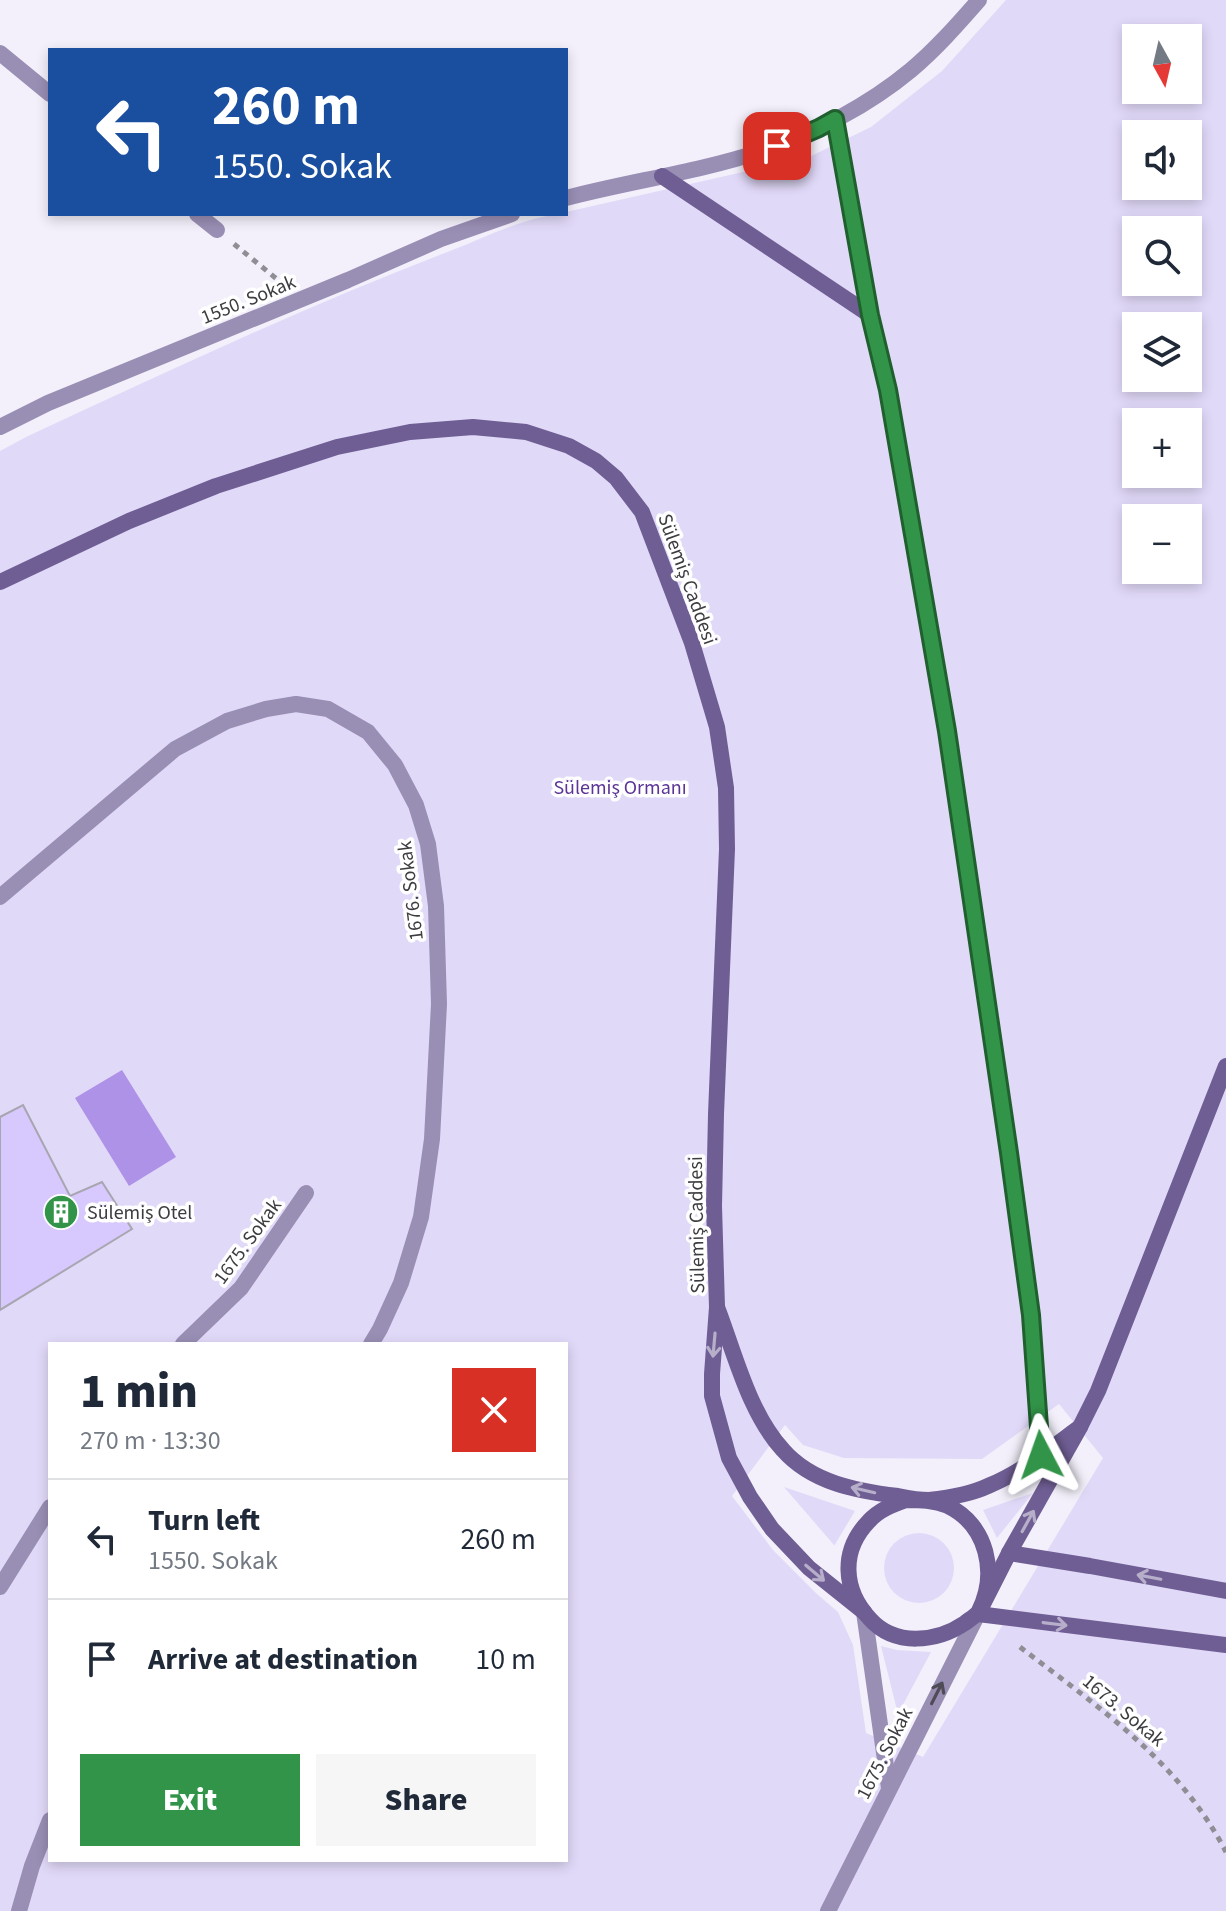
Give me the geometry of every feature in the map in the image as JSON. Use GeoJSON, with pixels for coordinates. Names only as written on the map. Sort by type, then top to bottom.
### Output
{"type":"FeatureCollection","features":[{"type":"Feature","properties":{"kind":"street"},"geometry":{"type":"LineString","coordinates":[[568,198],[760,152],[793,140],[835,119],[911,70],[979,0]]}},
{"type":"Feature","properties":{"kind":"street"},"geometry":{"type":"LineString","coordinates":[[0,53],[48,92]]}},
{"type":"Feature","properties":{"kind":"street"},"geometry":{"type":"LineString","coordinates":[[835,119],[870,315],[888,390],[949,746],[1031,1315],[1041,1455]]}},
{"type":"Feature","properties":{"kind":"street"},"geometry":{"type":"LineString","coordinates":[[662,176],[870,315]]}},
{"type":"Feature","properties":{"kind":"street"},"geometry":{"type":"LineString","coordinates":[[200,216],[217,230]]}},
{"type":"Feature","properties":{"kind":"street","name":"1550. Sokak"},"geometry":{"type":"LineString","coordinates":[[0,427],[72,393],[441,239],[506,216]]}},
{"type":"Feature","properties":{"kind":"street","name":"Sülemiş Caddesi"},"geometry":{"type":"LineString","coordinates":[[0,582],[129,521],[216,486],[337,447],[410,432],[473,427],[526,432],[569,446],[596,461],[616,478],[642,512],[692,643],[717,727],[726,788],[727,849],[714,1191],[717,1307]]}},
{"type":"Feature","properties":{"kind":"street","name":"1676. Sokak"},"geometry":{"type":"LineString","coordinates":[[0,897],[175,749],[227,721],[296,704],[328,709],[368,732],[395,765],[416,805],[428,844],[436,906],[439,1004],[432,1139],[421,1217],[401,1283],[372,1342]]}},
{"type":"Feature","properties":{"kind":"street"},"geometry":{"type":"LineString","coordinates":[[1080,1427],[1028,1465],[985,1488],[927,1500],[906,1500],[886,1507],[870,1519],[856,1538],[849,1560],[849,1584],[858,1606],[873,1623],[893,1635],[916,1639],[940,1636],[978,1614],[1080,1427],[1104,1376],[1226,1066]]}},
{"type":"Feature","properties":{"kind":"street","name":"1675. Sokak"},"geometry":{"type":"LineString","coordinates":[[185,1342],[241,1288],[306,1193]]}},
{"type":"Feature","properties":{"kind":"street"},"geometry":{"type":"LineString","coordinates":[[717,1307],[763,1424],[782,1450],[802,1468],[826,1481],[867,1492],[946,1505],[964,1516],[977,1531],[986,1550],[989,1571],[978,1614]]}},
{"type":"Feature","properties":{"kind":"street"},"geometry":{"type":"LineString","coordinates":[[717,1307],[712,1396],[729,1458],[772,1529],[809,1568],[864,1612],[889,1788]]}},
{"type":"Feature","properties":{"kind":"street"},"geometry":{"type":"LineString","coordinates":[[0,1587],[48,1510]]}},
{"type":"Feature","properties":{"kind":"street"},"geometry":{"type":"LineString","coordinates":[[1009,1553],[1226,1591]]}},
{"type":"Feature","properties":{"kind":"street"},"geometry":{"type":"LineString","coordinates":[[978,1614],[1226,1645]]}},
{"type":"Feature","properties":{"kind":"street","name":"1675. Sokak"},"geometry":{"type":"LineString","coordinates":[[828,1911],[978,1614]]}},
{"type":"Feature","properties":{"kind":"street"},"geometry":{"type":"LineString","coordinates":[[19,1911],[48,1825]]}},
{"type":"Feature","properties":{"kind":"path"},"geometry":{"type":"LineString","coordinates":[[217,230],[301,299]]}},
{"type":"Feature","properties":{"kind":"path","name":"1673. Sokak"},"geometry":{"type":"LineString","coordinates":[[1015,1643],[1127,1729],[1164,1764],[1195,1800],[1226,1852]]}},
{"type":"Feature","properties":{"kind":"green space","name":"Sülemiş Ormanı"},"geometry":{"type":"Polygon","coordinates":[[[1006,0],[1226,0],[1226,1911],[0,1911],[0,451],[289,317],[508,228],[538,218],[568,216],[568,212],[809,157],[871,127],[942,71],[1006,0]],[[1059,1404],[982,1459],[844,1458],[803,1445],[785,1425],[732,1496],[773,1550],[838,1612],[853,1645],[866,1733],[923,1757],[1103,1458],[1059,1404]]]}},
{"type":"Feature","properties":{"kind":"green space"},"geometry":{"type":"Polygon","coordinates":[[[784,1487],[855,1511],[834,1546],[834,1545],[784,1487]]]}},
{"type":"Feature","properties":{"kind":"green space"},"geometry":{"type":"Polygon","coordinates":[[[1033,1493],[997,1538],[983,1510],[1033,1493]]]}},
{"type":"Feature","properties":{"kind":"green space"},"geometry":{"type":"Polygon","coordinates":[[[926,1533],[948,1548],[954,1568],[952,1582],[944,1593],[933,1601],[912,1603],[894,1593],[886,1582],[884,1561],[894,1543],[905,1535],[926,1533]]]}},
{"type":"Feature","properties":{"kind":"green space"},"geometry":{"type":"Polygon","coordinates":[[[881,1646],[931,1652],[898,1714],[881,1646]]]}},
{"type":"Feature","properties":{"kind":"shaded area"},"geometry":{"type":"Polygon","coordinates":[[[122,1070],[176,1157],[129,1186],[75,1098],[122,1070]]]}},
{"type":"Feature","properties":{"kind":"building","name":"Sülemiş Otel"},"geometry":{"type":"Polygon","coordinates":[[[23,1105],[70,1196],[102,1182],[132,1229],[0,1310],[0,1117],[23,1105]]]}},
{"type":"Feature","properties":{"kind":"place","name":"Sülemiş Otel"},"geometry":{"type":"Point","coordinates":[61,1212]}},
{"type":"Feature","properties":{"kind":"route"},"geometry":{"type":"LineString","coordinates":[[777,146],[835,119],[870,315],[888,390],[947,731],[1031,1315],[1041,1455]]}}]}
